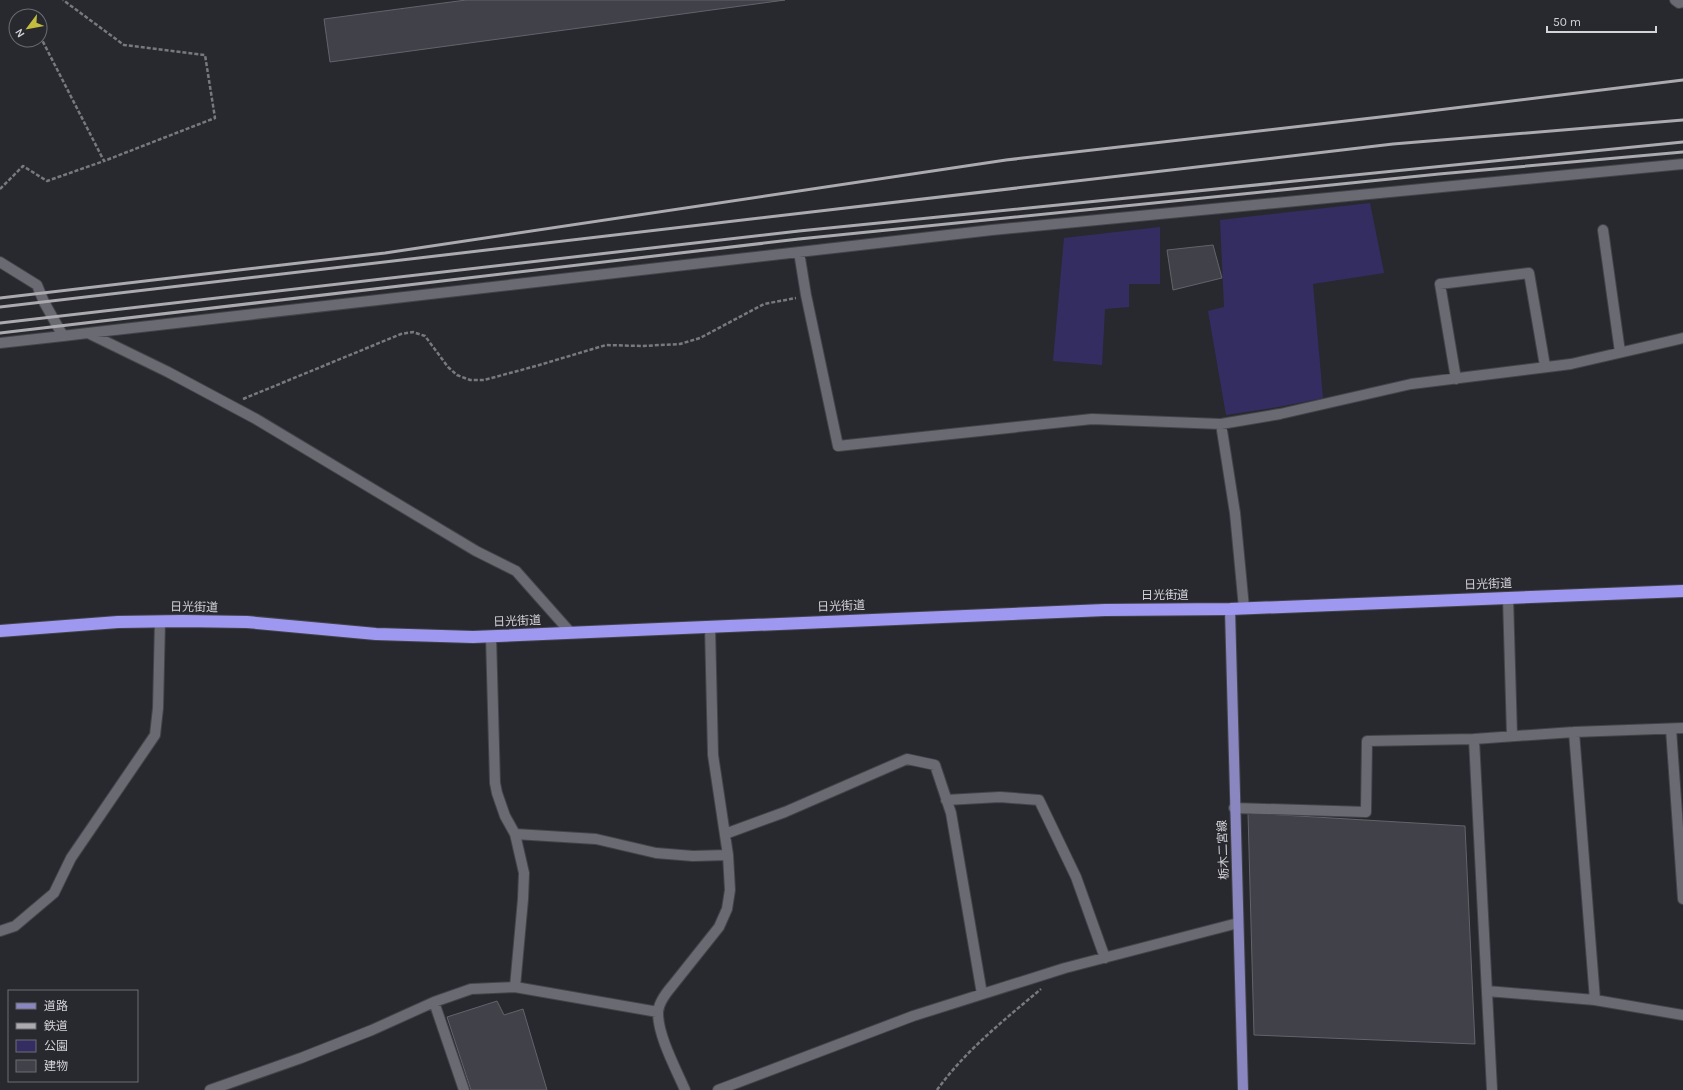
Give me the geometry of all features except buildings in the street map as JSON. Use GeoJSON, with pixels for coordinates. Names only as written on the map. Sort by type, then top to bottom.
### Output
{"type":"FeatureCollection","features":[{"type":"Feature","properties":{"kind":"highway","name":"日光街道"},"geometry":{"type":"LineString","coordinates":[[0,631],[118,622],[160,621],[247,622],[376,634],[491,636],[1105,610],[1230,609],[1683,591]]}},
{"type":"Feature","properties":{"kind":"main road","name":"栃木二宮線"},"geometry":{"type":"LineString","coordinates":[[1230,609],[1234,808],[1243,1090]]}},
{"type":"Feature","properties":{"kind":"street"},"geometry":{"type":"LineString","coordinates":[[1675,0],[1679,3],[1683,2]]}},
{"type":"Feature","properties":{"kind":"street"},"geometry":{"type":"LineString","coordinates":[[0,343],[1000,230],[1683,164]]}},
{"type":"Feature","properties":{"kind":"street"},"geometry":{"type":"LineString","coordinates":[[1603,230],[1620,352]]}},
{"type":"Feature","properties":{"kind":"street"},"geometry":{"type":"LineString","coordinates":[[799,252],[806,295],[838,446],[1092,419],[1221,424],[1280,414],[1411,384],[1545,366],[1571,364],[1683,338]]}},
{"type":"Feature","properties":{"kind":"street"},"geometry":{"type":"LineString","coordinates":[[0,262],[37,285],[44,302],[63,336]]}},
{"type":"Feature","properties":{"kind":"street"},"geometry":{"type":"LineString","coordinates":[[1456,379],[1440,284],[1529,273],[1545,366]]}},
{"type":"Feature","properties":{"kind":"street"},"geometry":{"type":"LineString","coordinates":[[88,333],[256,419],[476,551],[516,571],[571,633]]}},
{"type":"Feature","properties":{"kind":"street"},"geometry":{"type":"LineString","coordinates":[[1221,424],[1234,513],[1244,608]]}},
{"type":"Feature","properties":{"kind":"street"},"geometry":{"type":"LineString","coordinates":[[1508,597],[1512,736]]}},
{"type":"Feature","properties":{"kind":"street"},"geometry":{"type":"LineString","coordinates":[[0,931],[15,926],[54,893],[71,858],[155,735],[158,708],[160,621]]}},
{"type":"Feature","properties":{"kind":"street"},"geometry":{"type":"LineString","coordinates":[[685,1090],[668,1050],[660,1026],[658,1012],[664,996],[719,927],[727,909],[730,890],[728,855],[713,750],[710,626]]}},
{"type":"Feature","properties":{"kind":"street"},"geometry":{"type":"LineString","coordinates":[[491,636],[495,782],[505,816],[515,834],[524,872],[515,987]]}},
{"type":"Feature","properties":{"kind":"street"},"geometry":{"type":"LineString","coordinates":[[1234,808],[1366,812],[1367,741],[1474,739],[1574,732],[1683,728]]}},
{"type":"Feature","properties":{"kind":"street"},"geometry":{"type":"LineString","coordinates":[[1671,729],[1683,899]]}},
{"type":"Feature","properties":{"kind":"street"},"geometry":{"type":"LineString","coordinates":[[1574,732],[1595,1000]]}},
{"type":"Feature","properties":{"kind":"street"},"geometry":{"type":"LineString","coordinates":[[1474,739],[1492,1090]]}},
{"type":"Feature","properties":{"kind":"street"},"geometry":{"type":"LineString","coordinates":[[725,834],[785,812],[907,759],[935,765],[951,813],[982,994]]}},
{"type":"Feature","properties":{"kind":"street"},"geometry":{"type":"LineString","coordinates":[[946,800],[1000,797],[1039,800],[1076,877],[1105,958]]}},
{"type":"Feature","properties":{"kind":"street"},"geometry":{"type":"LineString","coordinates":[[515,834],[596,839],[656,853],[693,856],[728,855]]}},
{"type":"Feature","properties":{"kind":"street"},"geometry":{"type":"LineString","coordinates":[[718,1090],[913,1016],[1064,968],[1238,923]]}},
{"type":"Feature","properties":{"kind":"street"},"geometry":{"type":"LineString","coordinates":[[210,1090],[301,1058],[372,1030],[434,1002],[471,989],[515,987],[658,1012]]}},
{"type":"Feature","properties":{"kind":"street"},"geometry":{"type":"LineString","coordinates":[[1487,991],[1595,1000],[1683,1014]]}},
{"type":"Feature","properties":{"kind":"street"},"geometry":{"type":"LineString","coordinates":[[434,1002],[464,1090]]}},
{"type":"Feature","properties":{"kind":"path"},"geometry":{"type":"LineString","coordinates":[[0,189],[23,166],[47,181],[104,161],[215,118],[205,55],[124,45],[63,0]]}},
{"type":"Feature","properties":{"kind":"path"},"geometry":{"type":"LineString","coordinates":[[46,48],[104,161]]}},
{"type":"Feature","properties":{"kind":"path"},"geometry":{"type":"LineString","coordinates":[[229,404],[401,334],[413,332],[425,336],[448,367],[457,375],[470,380],[484,380],[606,345],[642,346],[680,344],[700,338],[764,304],[806,295]]}},
{"type":"Feature","properties":{"kind":"path"},"geometry":{"type":"LineString","coordinates":[[937,1090],[952,1069],[998,1025],[1046,984]]}},
{"type":"Feature","properties":{"kind":"green space"},"geometry":{"type":"Polygon","coordinates":[[[1370,203],[1384,273],[1313,284],[1323,398],[1226,415],[1208,311],[1224,307],[1220,220],[1370,203]]]}},
{"type":"Feature","properties":{"kind":"green space"},"geometry":{"type":"Polygon","coordinates":[[[1160,227],[1160,284],[1129,284],[1129,307],[1105,309],[1102,365],[1053,361],[1064,238],[1160,227]]]}},
{"type":"Feature","properties":{"kind":"railway"},"geometry":{"type":"LineString","coordinates":[[0,298],[385,253],[1006,160],[1389,116],[1683,80]]}},
{"type":"Feature","properties":{"kind":"railway"},"geometry":{"type":"LineString","coordinates":[[0,307],[1393,144],[1683,120]]}},
{"type":"Feature","properties":{"kind":"railway"},"geometry":{"type":"LineString","coordinates":[[0,323],[799,231],[1683,142]]}},
{"type":"Feature","properties":{"kind":"railway"},"geometry":{"type":"LineString","coordinates":[[0,333],[799,239],[1439,174],[1683,152]]}}]}
